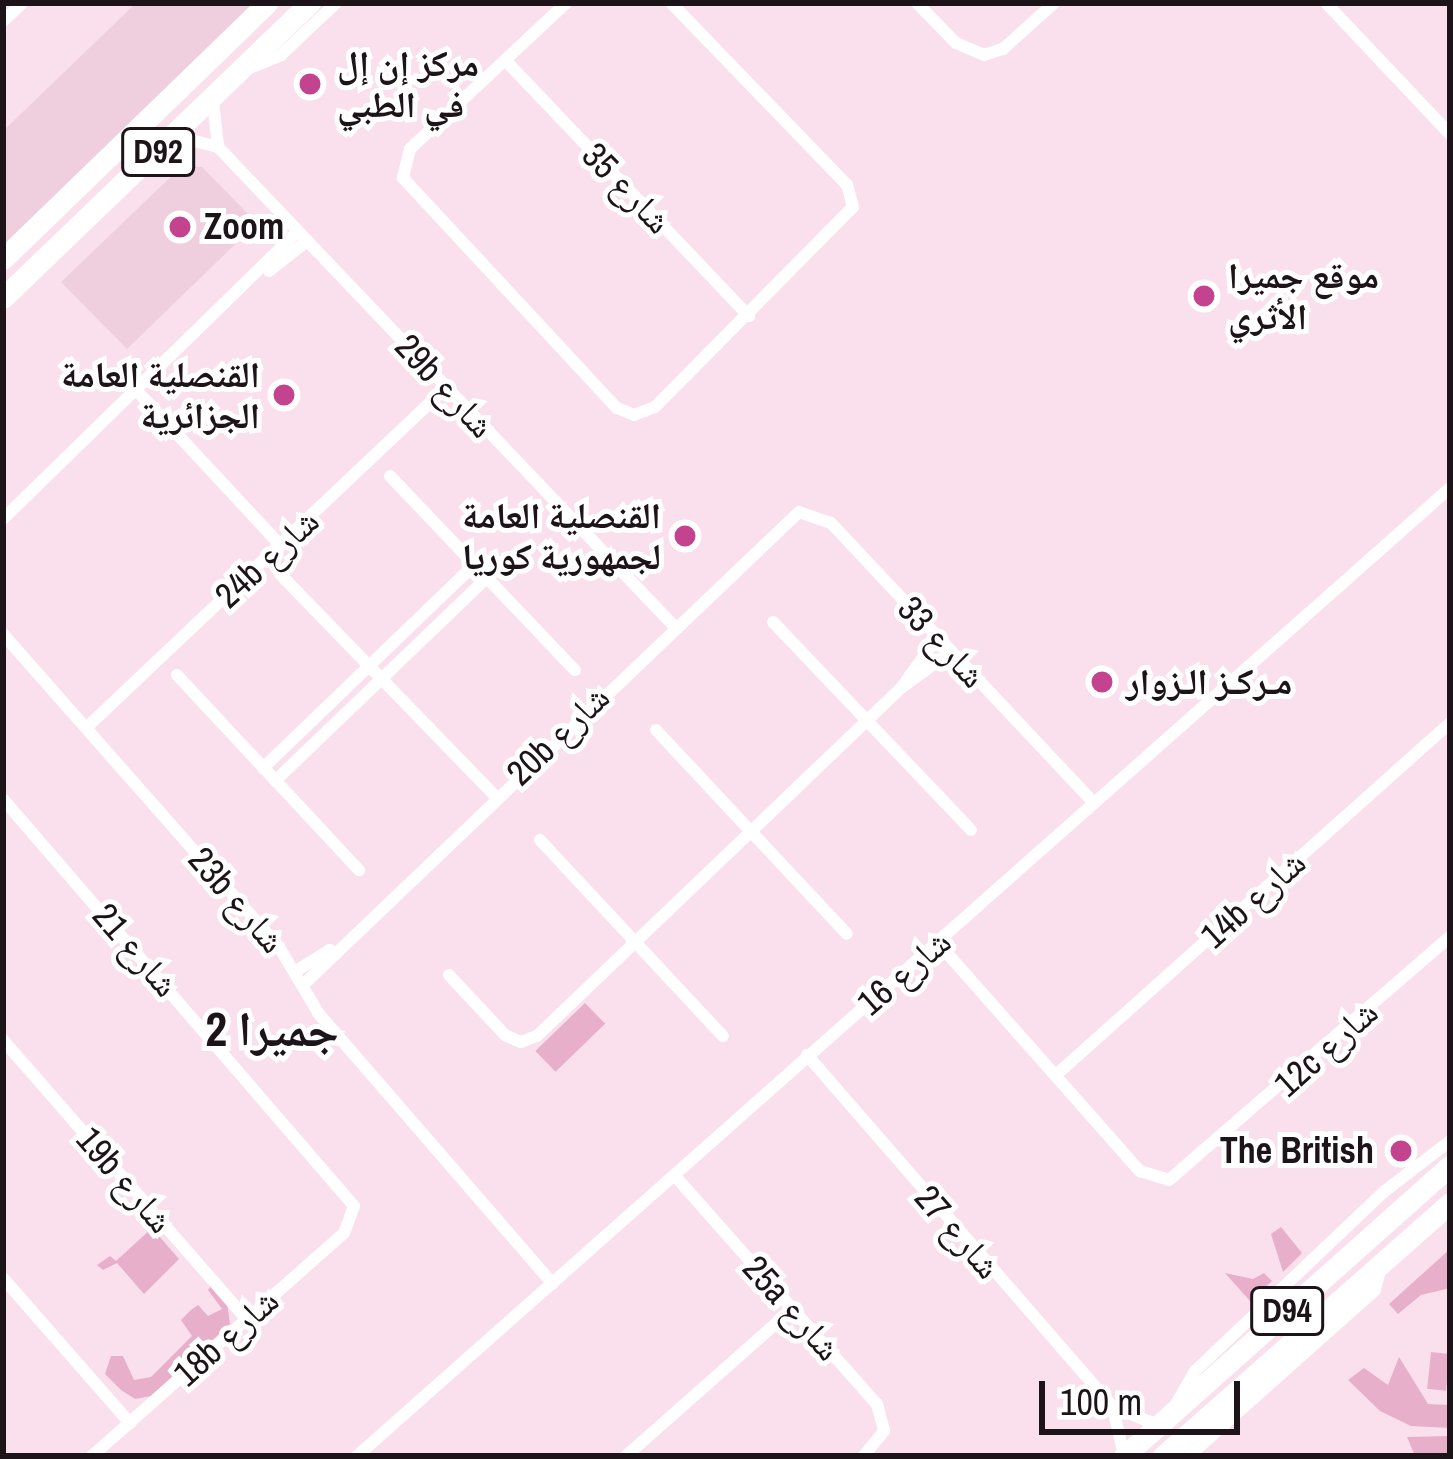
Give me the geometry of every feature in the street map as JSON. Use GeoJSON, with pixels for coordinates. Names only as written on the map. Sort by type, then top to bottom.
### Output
{"type":"FeatureCollection","features":[{"type":"Feature","properties":{"kind":"main road","name":"D92"},"geometry":{"type":"LineString","coordinates":[[3,298],[310,3]]}},
{"type":"Feature","properties":{"kind":"main road","name":"D92"},"geometry":{"type":"LineString","coordinates":[[3,259],[264,5]]}},
{"type":"Feature","properties":{"kind":"main road"},"geometry":{"type":"LineString","coordinates":[[3,279],[12,246]]}},
{"type":"Feature","properties":{"kind":"main road","name":"D94"},"geometry":{"type":"LineString","coordinates":[[1124,1456],[1450,1166]]}},
{"type":"Feature","properties":{"kind":"main road","name":"D94"},"geometry":{"type":"LineString","coordinates":[[1163,1456],[1450,1203]]}},
{"type":"Feature","properties":{"kind":"street"},"geometry":{"type":"LineString","coordinates":[[3,21],[22,3]]}},
{"type":"Feature","properties":{"kind":"street"},"geometry":{"type":"LineString","coordinates":[[241,71],[280,55],[336,3]]}},
{"type":"Feature","properties":{"kind":"street"},"geometry":{"type":"LineString","coordinates":[[566,3],[410,149],[402,170],[444,229],[616,408],[634,415],[655,406],[848,220],[853,200],[847,184],[671,3]]}},
{"type":"Feature","properties":{"kind":"street"},"geometry":{"type":"LineString","coordinates":[[917,3],[956,43],[984,55],[1003,49],[1054,3]]}},
{"type":"Feature","properties":{"kind":"street"},"geometry":{"type":"LineString","coordinates":[[1325,3],[1450,134]]}},
{"type":"Feature","properties":{"kind":"street","name":"شارع 35"},"geometry":{"type":"LineString","coordinates":[[505,60],[749,316]]}},
{"type":"Feature","properties":{"kind":"street"},"geometry":{"type":"LineString","coordinates":[[176,136],[218,147],[214,98]]}},
{"type":"Feature","properties":{"kind":"street","name":"29b شارع"},"geometry":{"type":"LineString","coordinates":[[218,147],[673,625]]}},
{"type":"Feature","properties":{"kind":"street"},"geometry":{"type":"LineString","coordinates":[[3,519],[303,236]]}},
{"type":"Feature","properties":{"kind":"street","name":"24b شارع"},"geometry":{"type":"LineString","coordinates":[[86,728],[446,387]]}},
{"type":"Feature","properties":{"kind":"street"},"geometry":{"type":"LineString","coordinates":[[138,392],[281,546]]}},
{"type":"Feature","properties":{"kind":"street"},"geometry":{"type":"LineString","coordinates":[[390,476],[575,670]]}},
{"type":"Feature","properties":{"kind":"street","name":"شارع 16"},"geometry":{"type":"LineString","coordinates":[[358,1456],[1450,488]]}},
{"type":"Feature","properties":{"kind":"street","name":"شارع 33"},"geometry":{"type":"LineString","coordinates":[[778,523],[799,512],[822,515],[1094,803]]}},
{"type":"Feature","properties":{"kind":"street","name":"20b شارع"},"geometry":{"type":"LineString","coordinates":[[303,986],[337,947],[778,523]]}},
{"type":"Feature","properties":{"kind":"street"},"geometry":{"type":"LineString","coordinates":[[263,768],[474,565]]}},
{"type":"Feature","properties":{"kind":"street"},"geometry":{"type":"LineString","coordinates":[[280,574],[495,796]]}},
{"type":"Feature","properties":{"kind":"street"},"geometry":{"type":"LineString","coordinates":[[275,781],[487,578]]}},
{"type":"Feature","properties":{"kind":"street"},"geometry":{"type":"LineString","coordinates":[[773,622],[971,830]]}},
{"type":"Feature","properties":{"kind":"street","name":"23b شارع"},"geometry":{"type":"LineString","coordinates":[[3,634],[296,971],[319,1014],[553,1284]]}},
{"type":"Feature","properties":{"kind":"street"},"geometry":{"type":"LineString","coordinates":[[901,688],[937,638]]}},
{"type":"Feature","properties":{"kind":"street"},"geometry":{"type":"LineString","coordinates":[[449,975],[505,1035],[530,1040],[901,688],[951,652]]}},
{"type":"Feature","properties":{"kind":"street"},"geometry":{"type":"LineString","coordinates":[[177,675],[359,870]]}},
{"type":"Feature","properties":{"kind":"street","name":"14b شارع"},"geometry":{"type":"LineString","coordinates":[[1057,1075],[1450,723]]}},
{"type":"Feature","properties":{"kind":"street"},"geometry":{"type":"LineString","coordinates":[[656,730],[847,934]]}},
{"type":"Feature","properties":{"kind":"street","name":"شارع 21"},"geometry":{"type":"LineString","coordinates":[[3,799],[347,1190],[355,1215]]}},
{"type":"Feature","properties":{"kind":"street"},"geometry":{"type":"LineString","coordinates":[[540,840],[723,1036]]}},
{"type":"Feature","properties":{"kind":"street","name":"12c شارع"},"geometry":{"type":"LineString","coordinates":[[1057,1075],[1140,1171],[1158,1180],[1189,1171],[1450,937]]}},
{"type":"Feature","properties":{"kind":"street"},"geometry":{"type":"LineString","coordinates":[[938,943],[1057,1075]]}},
{"type":"Feature","properties":{"kind":"street","name":"20b شارع"},"geometry":{"type":"LineString","coordinates":[[296,971],[337,947]]}},
{"type":"Feature","properties":{"kind":"street","name":"19b شارع"},"geometry":{"type":"LineString","coordinates":[[3,1040],[247,1319]]}},
{"type":"Feature","properties":{"kind":"street","name":"شارع 27"},"geometry":{"type":"LineString","coordinates":[[807,1055],[1113,1407],[1124,1456]]}},
{"type":"Feature","properties":{"kind":"street"},"geometry":{"type":"LineString","coordinates":[[1165,1420],[1195,1371],[1385,1191],[1450,1142]]}},
{"type":"Feature","properties":{"kind":"street","name":"25a شارع"},"geometry":{"type":"LineString","coordinates":[[675,1176],[882,1412],[884,1432],[868,1452]]}},
{"type":"Feature","properties":{"kind":"street","name":"18b شارع"},"geometry":{"type":"LineString","coordinates":[[92,1456],[247,1319],[355,1215]]}},
{"type":"Feature","properties":{"kind":"street"},"geometry":{"type":"LineString","coordinates":[[1189,1456],[1375,1290],[1381,1261]]}},
{"type":"Feature","properties":{"kind":"street"},"geometry":{"type":"LineString","coordinates":[[3,1279],[130,1423]]}},
{"type":"Feature","properties":{"kind":"street"},"geometry":{"type":"LineString","coordinates":[[626,1456],[793,1308]]}},
{"type":"Feature","properties":{"kind":"street","name":"شارع 27"},"geometry":{"type":"LineString","coordinates":[[1113,1407],[1165,1420]]}},
{"type":"Feature","properties":{"kind":"shaded area"},"geometry":{"type":"Polygon","coordinates":[[[136,3],[269,3],[3,251],[3,131],[136,3]]]}},
{"type":"Feature","properties":{"kind":"shaded area"},"geometry":{"type":"Polygon","coordinates":[[[182,166],[202,167],[257,223],[127,349],[61,282],[182,166]]]}},
{"type":"Feature","properties":{"kind":"shaded area"},"geometry":{"type":"Polygon","coordinates":[[[585,1003],[605,1024],[556,1072],[535,1051],[585,1003]]]}},
{"type":"Feature","properties":{"kind":"shaded area"},"geometry":{"type":"Polygon","coordinates":[[[1281,1227],[1302,1253],[1283,1272],[1271,1234],[1281,1227]]]}},
{"type":"Feature","properties":{"kind":"shaded area"},"geometry":{"type":"Polygon","coordinates":[[[152,1228],[179,1259],[144,1294],[117,1263],[103,1270],[97,1265],[110,1256],[116,1261],[152,1228]]]}},
{"type":"Feature","properties":{"kind":"shaded area"},"geometry":{"type":"Polygon","coordinates":[[[1450,1249],[1450,1288],[1421,1295],[1398,1314],[1389,1304],[1450,1249]]]}},
{"type":"Feature","properties":{"kind":"shaded area"},"geometry":{"type":"Polygon","coordinates":[[[1225,1273],[1253,1279],[1264,1273],[1272,1281],[1250,1301],[1225,1273]]]}},
{"type":"Feature","properties":{"kind":"shaded area"},"geometry":{"type":"Polygon","coordinates":[[[212,1284],[227,1303],[230,1324],[151,1396],[135,1399],[105,1374],[111,1356],[123,1356],[134,1380],[151,1377],[192,1336],[181,1320],[191,1310],[198,1305],[208,1316],[222,1309],[208,1290],[212,1284]]]}},
{"type":"Feature","properties":{"kind":"shaded area"},"geometry":{"type":"Polygon","coordinates":[[[1431,1352],[1450,1354],[1446,1391],[1427,1389],[1431,1352]]]}},
{"type":"Feature","properties":{"kind":"shaded area"},"geometry":{"type":"Polygon","coordinates":[[[1399,1357],[1428,1404],[1450,1405],[1450,1428],[1411,1426],[1380,1411],[1348,1380],[1364,1368],[1388,1385],[1399,1357]]]}},
{"type":"Feature","properties":{"kind":"shaded area"},"geometry":{"type":"Polygon","coordinates":[[[1450,1436],[1450,1456],[1415,1456],[1407,1437],[1450,1436]]]}},
{"type":"Feature","properties":{"kind":"place","name":"مركز إن إل في الطبي"},"geometry":{"type":"Point","coordinates":[310,84]}},
{"type":"Feature","properties":{"kind":"place","name":"Zoom"},"geometry":{"type":"Point","coordinates":[180,227]}},
{"type":"Feature","properties":{"kind":"place","name":"موقع جميرا الأثري"},"geometry":{"type":"Point","coordinates":[1204,296]}},
{"type":"Feature","properties":{"kind":"place","name":"القنصلية العامة الجزائرية"},"geometry":{"type":"Point","coordinates":[284,395]}},
{"type":"Feature","properties":{"kind":"place","name":"القنصلية العامة لجمهورية كوريا"},"geometry":{"type":"Point","coordinates":[685,536]}},
{"type":"Feature","properties":{"kind":"place","name":"مـركـز الـزوار"},"geometry":{"type":"Point","coordinates":[1102,682]}},
{"type":"Feature","properties":{"kind":"place","name":"The British"},"geometry":{"type":"Point","coordinates":[1401,1151]}},
{"type":"Feature","properties":{"kind":"district","name":"جميرا 2"},"geometry":{"type":"Point","coordinates":[272,1029]}}]}
